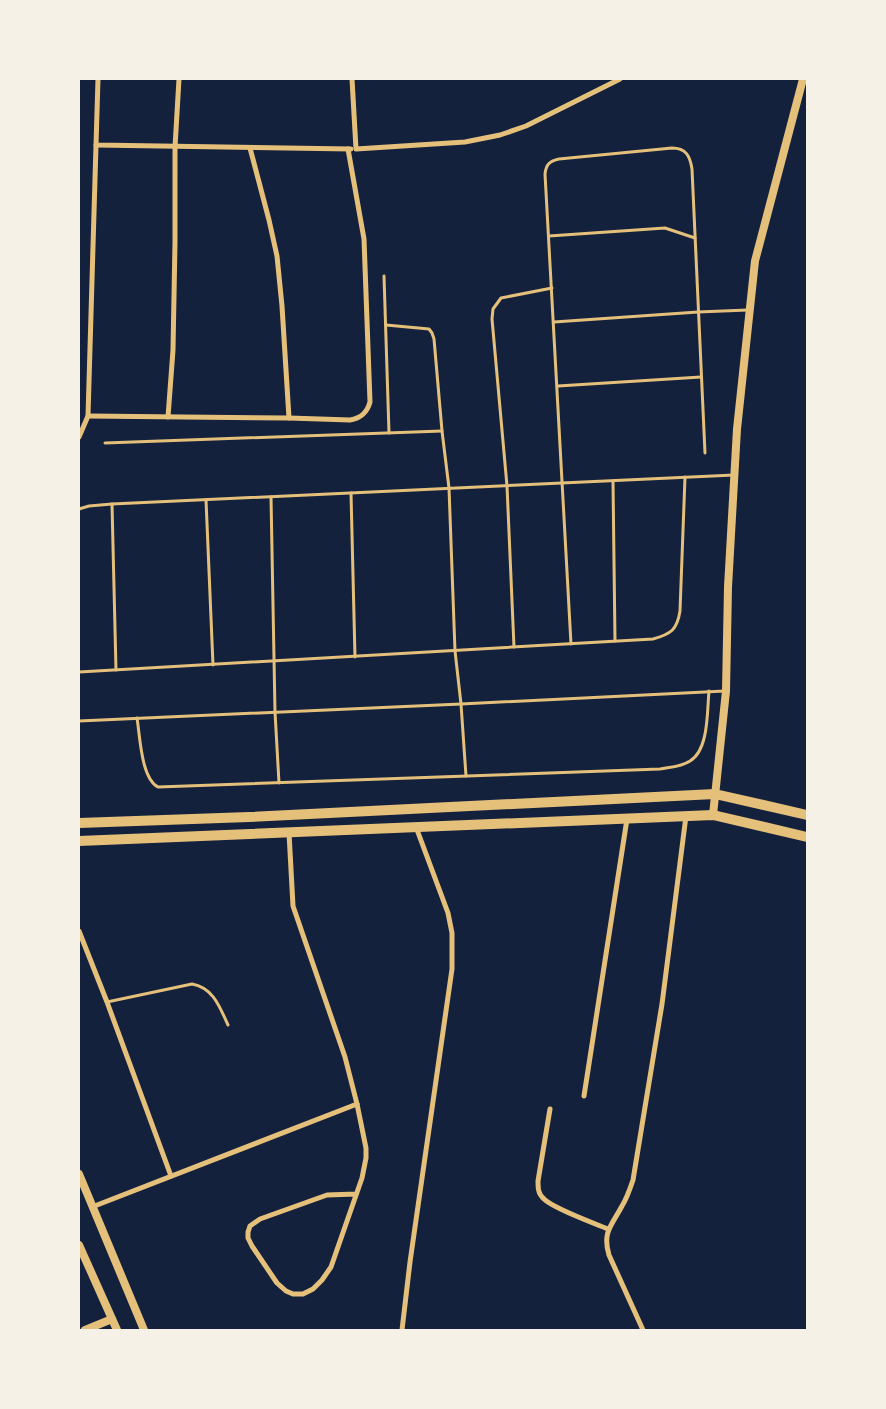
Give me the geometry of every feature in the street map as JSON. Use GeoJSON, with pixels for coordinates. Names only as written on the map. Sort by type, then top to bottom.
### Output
{"type":"FeatureCollection","features":[{"type":"Feature","properties":{"kind":"main road"},"geometry":{"type":"LineString","coordinates":[[79,823],[249,817],[715,794],[807,815]]}},
{"type":"Feature","properties":{"kind":"main road"},"geometry":{"type":"LineString","coordinates":[[79,842],[713,815],[807,837]]}},
{"type":"Feature","properties":{"kind":"street"},"geometry":{"type":"LineString","coordinates":[[79,437],[88,416],[98,79]]}},
{"type":"Feature","properties":{"kind":"street"},"geometry":{"type":"LineString","coordinates":[[168,417],[173,350],[174,147],[179,79]]}},
{"type":"Feature","properties":{"kind":"street"},"geometry":{"type":"LineString","coordinates":[[352,79],[356,149]]}},
{"type":"Feature","properties":{"kind":"street"},"geometry":{"type":"LineString","coordinates":[[96,145],[356,149],[466,142],[500,136],[526,126],[620,79]]}},
{"type":"Feature","properties":{"kind":"street"},"geometry":{"type":"LineString","coordinates":[[713,815],[726,691],[728,588],[737,429],[755,261],[803,79]]}},
{"type":"Feature","properties":{"kind":"street"},"geometry":{"type":"LineString","coordinates":[[250,148],[277,256],[289,418]]}},
{"type":"Feature","properties":{"kind":"street"},"geometry":{"type":"LineString","coordinates":[[88,416],[350,420],[357,419],[366,413],[370,402],[364,239],[348,149]]}},
{"type":"Feature","properties":{"kind":"street"},"geometry":{"type":"LineString","coordinates":[[641,1330],[606,1244],[608,1229],[623,1206],[633,1180],[662,1004],[686,816]]}},
{"type":"Feature","properties":{"kind":"street"},"geometry":{"type":"LineString","coordinates":[[584,1096],[627,819]]}},
{"type":"Feature","properties":{"kind":"street"},"geometry":{"type":"LineString","coordinates":[[402,1330],[452,969],[453,947],[448,913],[416,827]]}},
{"type":"Feature","properties":{"kind":"street"},"geometry":{"type":"LineString","coordinates":[[289,833],[293,906],[344,1057],[357,1104],[366,1148],[366,1158],[365,1167],[356,1194],[331,1267],[313,1289],[303,1294],[286,1292],[277,1283],[252,1246],[248,1238],[250,1226],[260,1219],[310,1200],[327,1195],[356,1194]]}},
{"type":"Feature","properties":{"kind":"street"},"geometry":{"type":"LineString","coordinates":[[79,930],[171,1176]]}},
{"type":"Feature","properties":{"kind":"street"},"geometry":{"type":"LineString","coordinates":[[92,1207],[357,1104]]}},
{"type":"Feature","properties":{"kind":"street"},"geometry":{"type":"LineString","coordinates":[[550,1109],[538,1181],[540,1195],[551,1204],[608,1229]]}},
{"type":"Feature","properties":{"kind":"street"},"geometry":{"type":"LineString","coordinates":[[79,1174],[144,1330]]}},
{"type":"Feature","properties":{"kind":"street"},"geometry":{"type":"LineString","coordinates":[[79,1246],[117,1330]]}},
{"type":"Feature","properties":{"kind":"street"},"geometry":{"type":"LineString","coordinates":[[85,1330],[112,1319]]}},
{"type":"Feature","properties":{"kind":"lane"},"geometry":{"type":"LineString","coordinates":[[572,644],[545,174],[549,163],[559,159],[672,148],[680,148],[685,151],[691,161],[705,453]]}},
{"type":"Feature","properties":{"kind":"lane"},"geometry":{"type":"LineString","coordinates":[[549,236],[665,228],[695,238]]}},
{"type":"Feature","properties":{"kind":"lane"},"geometry":{"type":"LineString","coordinates":[[384,276],[389,433]]}},
{"type":"Feature","properties":{"kind":"lane"},"geometry":{"type":"LineString","coordinates":[[514,647],[507,486],[492,319],[493,309],[501,298],[552,288]]}},
{"type":"Feature","properties":{"kind":"lane"},"geometry":{"type":"LineString","coordinates":[[554,322],[750,310]]}},
{"type":"Feature","properties":{"kind":"lane"},"geometry":{"type":"LineString","coordinates":[[386,325],[429,329],[434,339],[442,431],[450,488],[455,651],[466,776]]}},
{"type":"Feature","properties":{"kind":"lane"},"geometry":{"type":"LineString","coordinates":[[558,386],[702,377]]}},
{"type":"Feature","properties":{"kind":"lane"},"geometry":{"type":"LineString","coordinates":[[105,443],[442,431]]}},
{"type":"Feature","properties":{"kind":"lane"},"geometry":{"type":"LineString","coordinates":[[79,509],[112,504],[734,475]]}},
{"type":"Feature","properties":{"kind":"lane"},"geometry":{"type":"LineString","coordinates":[[79,672],[572,644],[653,639],[666,636],[674,630],[678,623],[680,611],[685,477]]}},
{"type":"Feature","properties":{"kind":"lane"},"geometry":{"type":"LineString","coordinates":[[613,480],[616,641]]}},
{"type":"Feature","properties":{"kind":"lane"},"geometry":{"type":"LineString","coordinates":[[351,493],[355,657]]}},
{"type":"Feature","properties":{"kind":"lane"},"geometry":{"type":"LineString","coordinates":[[271,497],[275,712],[279,784]]}},
{"type":"Feature","properties":{"kind":"lane"},"geometry":{"type":"LineString","coordinates":[[206,500],[213,665]]}},
{"type":"Feature","properties":{"kind":"lane"},"geometry":{"type":"LineString","coordinates":[[112,504],[116,670]]}},
{"type":"Feature","properties":{"kind":"lane"},"geometry":{"type":"LineString","coordinates":[[79,721],[726,691]]}},
{"type":"Feature","properties":{"kind":"lane"},"geometry":{"type":"LineString","coordinates":[[137,718],[145,769],[152,784],[158,787],[660,769],[692,761],[700,752],[704,741],[709,692]]}},
{"type":"Feature","properties":{"kind":"lane"},"geometry":{"type":"LineString","coordinates":[[107,1002],[192,984],[200,985],[213,996],[228,1026]]}}]}
